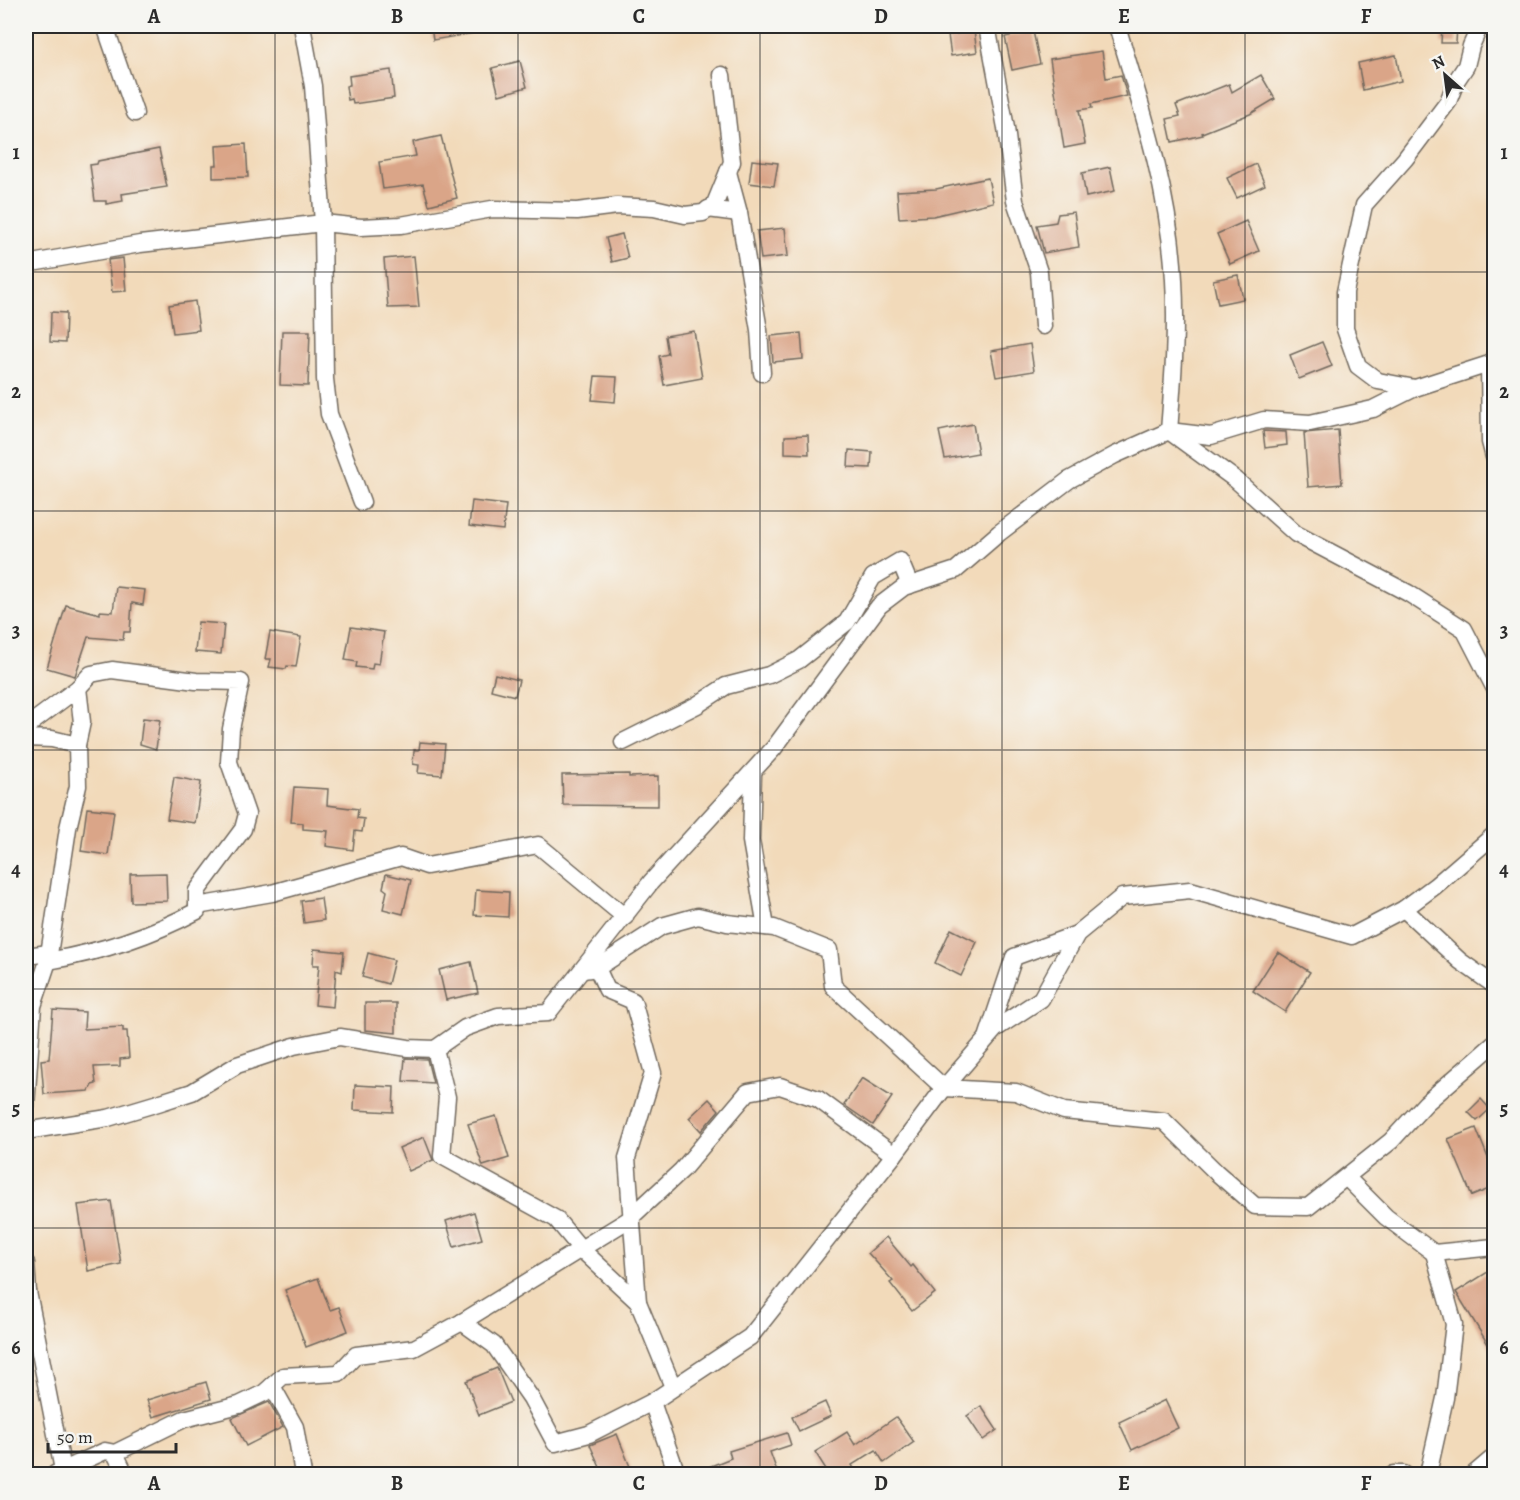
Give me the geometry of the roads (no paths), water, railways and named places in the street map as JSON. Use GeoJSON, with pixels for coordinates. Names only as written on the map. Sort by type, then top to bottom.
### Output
{"type":"FeatureCollection","features":[{"type":"Feature","properties":{"kind":"street"},"geometry":{"type":"LineString","coordinates":[[105,26],[135,113]]}},
{"type":"Feature","properties":{"kind":"street"},"geometry":{"type":"LineString","coordinates":[[302,26],[313,86],[323,223],[325,379],[329,414],[362,502]]}},
{"type":"Feature","properties":{"kind":"street"},"geometry":{"type":"LineString","coordinates":[[987,26],[1006,128],[1015,201],[1039,272],[1043,326]]}},
{"type":"Feature","properties":{"kind":"street"},"geometry":{"type":"LineString","coordinates":[[1117,26],[1144,115],[1163,200],[1174,278],[1176,338],[1169,431]]}},
{"type":"Feature","properties":{"kind":"street"},"geometry":{"type":"LineString","coordinates":[[1415,388],[1378,381],[1358,366],[1345,329],[1345,292],[1364,205],[1405,159],[1448,102],[1456,81],[1466,66],[1471,46],[1480,26]]}},
{"type":"Feature","properties":{"kind":"street"},"geometry":{"type":"LineString","coordinates":[[26,264],[140,244],[323,223],[361,227],[401,225],[492,208],[577,211],[617,206],[654,208],[685,215],[708,209],[714,206],[732,162],[722,75]]}},
{"type":"Feature","properties":{"kind":"street"},"geometry":{"type":"LineString","coordinates":[[728,172],[739,213],[759,330],[762,374]]}},
{"type":"Feature","properties":{"kind":"street"},"geometry":{"type":"LineString","coordinates":[[708,209],[739,213]]}},
{"type":"Feature","properties":{"kind":"street"},"geometry":{"type":"LineString","coordinates":[[26,1131],[108,1118],[158,1103],[192,1092],[237,1065],[294,1046],[340,1036],[408,1048],[435,1049],[465,1028],[498,1016],[548,1013],[590,969],[651,882],[774,748],[879,606],[891,594],[910,585],[956,570],[999,533],[1070,480],[1115,455],[1169,431],[1211,436],[1264,420],[1310,423],[1373,408],[1415,388],[1492,361],[1490,442],[1494,457]]}},
{"type":"Feature","properties":{"kind":"street"},"geometry":{"type":"LineString","coordinates":[[1169,431],[1236,480],[1296,534],[1408,592],[1464,629],[1494,687]]}},
{"type":"Feature","properties":{"kind":"street"},"geometry":{"type":"LineString","coordinates":[[623,742],[697,705],[726,686],[769,675],[799,660],[847,622],[873,577],[900,561],[910,585]]}},
{"type":"Feature","properties":{"kind":"street"},"geometry":{"type":"LineString","coordinates":[[26,727],[78,688],[91,674],[112,670],[196,681],[241,682],[231,729],[229,762],[247,814],[243,830],[197,891],[197,911],[170,926],[117,946],[49,957],[26,956]]}},
{"type":"Feature","properties":{"kind":"street"},"geometry":{"type":"LineString","coordinates":[[26,1106],[33,1006],[49,957],[68,828],[78,786],[77,746],[82,722],[78,688]]}},
{"type":"Feature","properties":{"kind":"street"},"geometry":{"type":"LineString","coordinates":[[26,738],[52,739],[77,746]]}},
{"type":"Feature","properties":{"kind":"street"},"geometry":{"type":"LineString","coordinates":[[753,772],[751,842],[766,927]]}},
{"type":"Feature","properties":{"kind":"street"},"geometry":{"type":"LineString","coordinates":[[987,1038],[1014,957],[1077,934],[1122,897],[1190,890],[1352,936],[1404,909],[1491,841]]}},
{"type":"Feature","properties":{"kind":"street"},"geometry":{"type":"LineString","coordinates":[[197,906],[272,893],[401,857],[427,866],[538,845],[625,917]]}},
{"type":"Feature","properties":{"kind":"street"},"geometry":{"type":"LineString","coordinates":[[1404,909],[1460,961],[1494,985]]}},
{"type":"Feature","properties":{"kind":"street"},"geometry":{"type":"LineString","coordinates":[[590,969],[662,926],[698,916],[727,923],[766,927],[829,951],[833,986],[944,1088],[1016,1092],[1064,1111],[1164,1121],[1255,1206],[1308,1207],[1391,1141],[1440,1090],[1494,1044]]}},
{"type":"Feature","properties":{"kind":"street"},"geometry":{"type":"LineString","coordinates":[[462,1322],[494,1345],[531,1398],[555,1443],[589,1434],[652,1402],[750,1336],[894,1155],[944,1088],[987,1038],[995,1029],[1041,999],[1077,934]]}},
{"type":"Feature","properties":{"kind":"street"},"geometry":{"type":"LineString","coordinates":[[590,969],[607,990],[633,1001],[653,1073],[627,1158],[638,1302],[674,1387]]}},
{"type":"Feature","properties":{"kind":"street"},"geometry":{"type":"LineString","coordinates":[[435,1049],[447,1097],[442,1156],[556,1220],[581,1249],[638,1302]]}},
{"type":"Feature","properties":{"kind":"street"},"geometry":{"type":"LineString","coordinates":[[26,1263],[27,1293],[59,1472],[105,1451],[116,1453],[184,1419],[239,1405],[272,1386],[283,1376],[339,1373],[356,1355],[414,1348],[462,1322],[632,1217],[682,1170],[748,1092],[780,1086],[818,1099],[894,1155]]}},
{"type":"Feature","properties":{"kind":"street"},"geometry":{"type":"LineString","coordinates":[[1347,1178],[1386,1217],[1434,1253],[1454,1324],[1445,1398],[1428,1474]]}},
{"type":"Feature","properties":{"kind":"street"},"geometry":{"type":"LineString","coordinates":[[1434,1253],[1494,1247]]}},
{"type":"Feature","properties":{"kind":"street"},"geometry":{"type":"LineString","coordinates":[[272,1386],[295,1427],[303,1474]]}},
{"type":"Feature","properties":{"kind":"street"},"geometry":{"type":"LineString","coordinates":[[652,1402],[677,1474]]}},
{"type":"Feature","properties":{"kind":"street"},"geometry":{"type":"LineString","coordinates":[[116,1453],[125,1474]]}},
{"type":"Feature","properties":{"kind":"street"},"geometry":{"type":"LineString","coordinates":[[1474,1474],[1494,1457]]}},
{"type":"Feature","properties":{"kind":"street"},"geometry":{"type":"LineString","coordinates":[[1394,1474],[1404,1474]]}}]}
